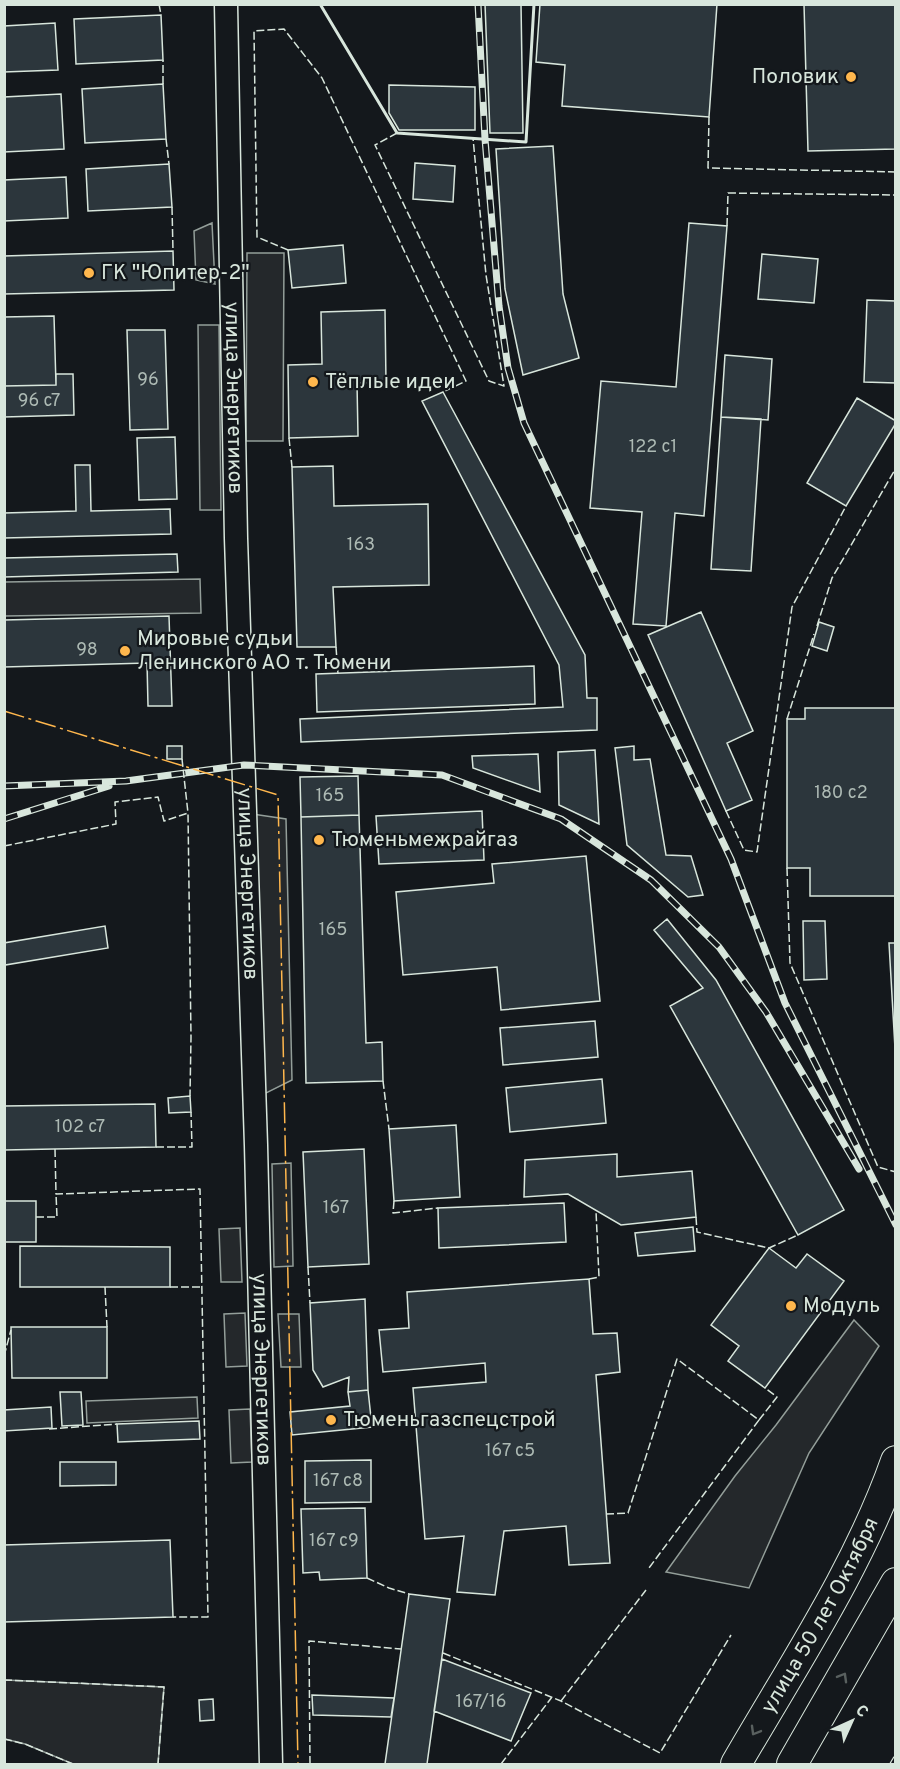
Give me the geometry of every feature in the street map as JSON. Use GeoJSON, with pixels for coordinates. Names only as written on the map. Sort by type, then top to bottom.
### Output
{"type":"FeatureCollection","features":[{"type":"Feature","properties":{"kind":"main road","name":"улица 50 лет Октября"},"geometry":{"type":"LineString","coordinates":[[736,1764],[847,1571],[896,1461]]}},
{"type":"Feature","properties":{"kind":"main road"},"geometry":{"type":"LineString","coordinates":[[792,1764],[896,1583]]}},
{"type":"Feature","properties":{"kind":"street","name":"улица Энергетиков"},"geometry":{"type":"LineString","coordinates":[[226,4],[236,538],[257,1181],[271,1764]]}},
{"type":"Feature","properties":{"kind":"shaded area"},"geometry":{"type":"Polygon","coordinates":[[[212,223],[215,284],[196,280],[194,231],[212,223]]]}},
{"type":"Feature","properties":{"kind":"shaded area"},"geometry":{"type":"Polygon","coordinates":[[[247,253],[284,253],[283,441],[246,441],[247,253]]]}},
{"type":"Feature","properties":{"kind":"shaded area"},"geometry":{"type":"Polygon","coordinates":[[[198,325],[219,325],[221,510],[200,510],[198,325]]]}},
{"type":"Feature","properties":{"kind":"shaded area"},"geometry":{"type":"Polygon","coordinates":[[[200,579],[201,613],[5,616],[5,582],[200,579]]]}},
{"type":"Feature","properties":{"kind":"shaded area"},"geometry":{"type":"Polygon","coordinates":[[[245,813],[286,819],[292,1080],[254,1099],[245,813]]]}},
{"type":"Feature","properties":{"kind":"shaded area"},"geometry":{"type":"Polygon","coordinates":[[[291,1163],[293,1266],[274,1267],[272,1164],[291,1163]]]}},
{"type":"Feature","properties":{"kind":"shaded area"},"geometry":{"type":"Polygon","coordinates":[[[240,1228],[242,1282],[221,1282],[219,1229],[240,1228]]]}},
{"type":"Feature","properties":{"kind":"shaded area"},"geometry":{"type":"Polygon","coordinates":[[[245,1313],[247,1366],[226,1367],[224,1314],[245,1313]]]}},
{"type":"Feature","properties":{"kind":"shaded area"},"geometry":{"type":"Polygon","coordinates":[[[278,1314],[299,1314],[301,1367],[281,1367],[278,1314]]]}},
{"type":"Feature","properties":{"kind":"shaded area"},"geometry":{"type":"Polygon","coordinates":[[[854,1320],[879,1346],[809,1453],[749,1588],[666,1572],[735,1476],[854,1320]]]}},
{"type":"Feature","properties":{"kind":"shaded area"},"geometry":{"type":"Polygon","coordinates":[[[197,1397],[198,1418],[87,1423],[86,1401],[197,1397]]]}},
{"type":"Feature","properties":{"kind":"shaded area"},"geometry":{"type":"Polygon","coordinates":[[[250,1409],[252,1462],[231,1463],[229,1410],[250,1409]]]}},
{"type":"Feature","properties":{"kind":"shaded area"},"geometry":{"type":"Polygon","coordinates":[[[5,1680],[164,1687],[158,1764],[73,1764],[25,1744],[5,1739],[5,1680]]]}},
{"type":"Feature","properties":{"kind":"building"},"geometry":{"type":"Polygon","coordinates":[[[485,4],[521,4],[523,133],[490,133],[485,4]]]}},
{"type":"Feature","properties":{"kind":"building"},"geometry":{"type":"Polygon","coordinates":[[[540,4],[717,4],[709,117],[562,106],[565,65],[536,62],[540,4]]]}},
{"type":"Feature","properties":{"kind":"building","name":"Половик"},"geometry":{"type":"Polygon","coordinates":[[[804,4],[896,4],[896,149],[808,151],[804,4]]]}},
{"type":"Feature","properties":{"kind":"building"},"geometry":{"type":"Polygon","coordinates":[[[161,15],[163,60],[76,64],[74,19],[161,15]]]}},
{"type":"Feature","properties":{"kind":"building"},"geometry":{"type":"Polygon","coordinates":[[[55,23],[58,70],[4,72],[4,26],[55,23]]]}},
{"type":"Feature","properties":{"kind":"building"},"geometry":{"type":"Polygon","coordinates":[[[163,84],[166,139],[85,143],[82,89],[163,84]]]}},
{"type":"Feature","properties":{"kind":"building"},"geometry":{"type":"Polygon","coordinates":[[[389,85],[475,87],[475,130],[399,130],[389,113],[389,85]]]}},
{"type":"Feature","properties":{"kind":"building"},"geometry":{"type":"Polygon","coordinates":[[[61,94],[64,149],[4,152],[4,97],[61,94]]]}},
{"type":"Feature","properties":{"kind":"building"},"geometry":{"type":"Polygon","coordinates":[[[553,146],[563,294],[579,358],[523,375],[505,289],[496,149],[553,146]]]}},
{"type":"Feature","properties":{"kind":"building"},"geometry":{"type":"Polygon","coordinates":[[[415,163],[455,166],[453,202],[413,199],[415,163]]]}},
{"type":"Feature","properties":{"kind":"building"},"geometry":{"type":"Polygon","coordinates":[[[169,164],[172,207],[88,211],[86,169],[169,164]]]}},
{"type":"Feature","properties":{"kind":"building"},"geometry":{"type":"Polygon","coordinates":[[[66,177],[68,218],[4,221],[4,180],[66,177]]]}},
{"type":"Feature","properties":{"kind":"building"},"geometry":{"type":"Polygon","coordinates":[[[689,223],[727,226],[704,516],[675,513],[666,626],[633,624],[642,512],[590,508],[601,381],[676,387],[689,223]]]}},
{"type":"Feature","properties":{"kind":"building"},"geometry":{"type":"Polygon","coordinates":[[[343,245],[346,283],[292,288],[288,250],[343,245]]]}},
{"type":"Feature","properties":{"kind":"building","name":"ГК \"Юпитер-2\""},"geometry":{"type":"Polygon","coordinates":[[[173,251],[174,290],[4,294],[4,256],[173,251]]]}},
{"type":"Feature","properties":{"kind":"building"},"geometry":{"type":"Polygon","coordinates":[[[762,254],[818,259],[814,303],[758,299],[762,254]]]}},
{"type":"Feature","properties":{"kind":"building"},"geometry":{"type":"Polygon","coordinates":[[[867,300],[896,301],[896,383],[864,382],[867,300]]]}},
{"type":"Feature","properties":{"kind":"building"},"geometry":{"type":"Polygon","coordinates":[[[385,310],[386,382],[357,383],[358,436],[289,438],[288,365],[322,364],[321,312],[385,310]]]}},
{"type":"Feature","properties":{"kind":"building"},"geometry":{"type":"Polygon","coordinates":[[[54,316],[56,385],[4,386],[4,317],[54,316]]]}},
{"type":"Feature","properties":{"kind":"building"},"geometry":{"type":"Polygon","coordinates":[[[127,330],[165,330],[168,429],[130,430],[127,330]]]}},
{"type":"Feature","properties":{"kind":"building"},"geometry":{"type":"Polygon","coordinates":[[[725,355],[772,359],[768,420],[721,417],[725,355]]]}},
{"type":"Feature","properties":{"kind":"building"},"geometry":{"type":"Polygon","coordinates":[[[56,374],[73,374],[74,415],[4,417],[4,386],[56,385],[56,374]]]}},
{"type":"Feature","properties":{"kind":"building"},"geometry":{"type":"Polygon","coordinates":[[[443,392],[585,655],[587,698],[597,698],[597,730],[301,742],[300,719],[563,707],[559,665],[422,401],[443,392]]]}},
{"type":"Feature","properties":{"kind":"building"},"geometry":{"type":"Polygon","coordinates":[[[857,398],[896,423],[846,506],[807,483],[857,398]]]}},
{"type":"Feature","properties":{"kind":"building"},"geometry":{"type":"Polygon","coordinates":[[[721,417],[761,419],[751,571],[711,569],[721,417]]]}},
{"type":"Feature","properties":{"kind":"building"},"geometry":{"type":"Polygon","coordinates":[[[175,437],[177,499],[139,500],[137,438],[175,437]]]}},
{"type":"Feature","properties":{"kind":"building"},"geometry":{"type":"Polygon","coordinates":[[[75,465],[90,465],[91,511],[170,509],[171,534],[4,538],[4,513],[76,511],[75,465]]]}},
{"type":"Feature","properties":{"kind":"building"},"geometry":{"type":"Polygon","coordinates":[[[333,466],[334,506],[428,504],[429,585],[333,587],[336,647],[297,647],[292,467],[333,466]]]}},
{"type":"Feature","properties":{"kind":"building"},"geometry":{"type":"Polygon","coordinates":[[[177,554],[178,572],[4,577],[4,558],[177,554]]]}},
{"type":"Feature","properties":{"kind":"building"},"geometry":{"type":"Polygon","coordinates":[[[701,612],[753,731],[727,743],[752,800],[726,811],[648,635],[701,612]]]}},
{"type":"Feature","properties":{"kind":"building"},"geometry":{"type":"Polygon","coordinates":[[[169,616],[172,706],[148,706],[147,663],[4,667],[4,620],[169,616]]]}},
{"type":"Feature","properties":{"kind":"building"},"geometry":{"type":"Polygon","coordinates":[[[819,622],[834,627],[827,651],[812,646],[819,622]]]}},
{"type":"Feature","properties":{"kind":"building"},"geometry":{"type":"Polygon","coordinates":[[[534,666],[535,704],[317,712],[316,674],[534,666]]]}},
{"type":"Feature","properties":{"kind":"building"},"geometry":{"type":"Polygon","coordinates":[[[805,708],[896,708],[896,896],[810,896],[810,868],[787,868],[787,719],[805,719],[805,708]]]}},
{"type":"Feature","properties":{"kind":"building"},"geometry":{"type":"Polygon","coordinates":[[[167,746],[182,746],[182,759],[167,759],[167,746]]]}},
{"type":"Feature","properties":{"kind":"building"},"geometry":{"type":"Polygon","coordinates":[[[634,746],[634,760],[650,759],[666,855],[691,856],[703,895],[688,897],[627,845],[615,748],[634,746]]]}},
{"type":"Feature","properties":{"kind":"building"},"geometry":{"type":"Polygon","coordinates":[[[595,750],[599,824],[559,805],[558,752],[595,750]]]}},
{"type":"Feature","properties":{"kind":"building"},"geometry":{"type":"Polygon","coordinates":[[[538,754],[540,792],[473,768],[472,756],[538,754]]]}},
{"type":"Feature","properties":{"kind":"building"},"geometry":{"type":"Polygon","coordinates":[[[358,776],[359,815],[301,817],[300,777],[358,776]]]}},
{"type":"Feature","properties":{"kind":"building"},"geometry":{"type":"Polygon","coordinates":[[[482,811],[484,860],[379,864],[376,816],[482,811]]]}},
{"type":"Feature","properties":{"kind":"building"},"geometry":{"type":"Polygon","coordinates":[[[359,815],[366,1043],[382,1042],[383,1081],[306,1083],[301,817],[359,815]]]}},
{"type":"Feature","properties":{"kind":"building"},"geometry":{"type":"Polygon","coordinates":[[[586,856],[600,1001],[501,1010],[497,967],[403,975],[396,892],[494,883],[492,864],[586,856]]]}},
{"type":"Feature","properties":{"kind":"building"},"geometry":{"type":"Polygon","coordinates":[[[667,919],[716,980],[844,1210],[798,1235],[670,1006],[703,988],[654,930],[667,919]]]}},
{"type":"Feature","properties":{"kind":"building"},"geometry":{"type":"Polygon","coordinates":[[[803,921],[825,921],[827,979],[804,980],[803,921]]]}},
{"type":"Feature","properties":{"kind":"building"},"geometry":{"type":"Polygon","coordinates":[[[105,926],[108,948],[5,965],[4,943],[105,926]]]}},
{"type":"Feature","properties":{"kind":"building"},"geometry":{"type":"Polygon","coordinates":[[[889,943],[896,943],[896,1066],[889,943]]]}},
{"type":"Feature","properties":{"kind":"building"},"geometry":{"type":"Polygon","coordinates":[[[595,1021],[598,1057],[503,1065],[500,1028],[595,1021]]]}},
{"type":"Feature","properties":{"kind":"building"},"geometry":{"type":"Polygon","coordinates":[[[602,1079],[606,1123],[510,1132],[506,1088],[602,1079]]]}},
{"type":"Feature","properties":{"kind":"building"},"geometry":{"type":"Polygon","coordinates":[[[190,1096],[191,1112],[169,1113],[168,1098],[190,1096]]]}},
{"type":"Feature","properties":{"kind":"building"},"geometry":{"type":"Polygon","coordinates":[[[155,1104],[156,1147],[4,1150],[4,1106],[155,1104]]]}},
{"type":"Feature","properties":{"kind":"building"},"geometry":{"type":"Polygon","coordinates":[[[456,1125],[460,1197],[394,1201],[389,1129],[456,1125]]]}},
{"type":"Feature","properties":{"kind":"building"},"geometry":{"type":"Polygon","coordinates":[[[364,1149],[369,1264],[308,1267],[303,1152],[364,1149]]]}},
{"type":"Feature","properties":{"kind":"building"},"geometry":{"type":"Polygon","coordinates":[[[617,1154],[617,1177],[692,1171],[696,1217],[621,1225],[568,1194],[524,1197],[525,1160],[617,1154]]]}},
{"type":"Feature","properties":{"kind":"building"},"geometry":{"type":"Polygon","coordinates":[[[4,1201],[36,1201],[36,1242],[4,1242],[4,1201]]]}},
{"type":"Feature","properties":{"kind":"building"},"geometry":{"type":"Polygon","coordinates":[[[564,1203],[566,1242],[439,1248],[438,1208],[564,1203]]]}},
{"type":"Feature","properties":{"kind":"building"},"geometry":{"type":"Polygon","coordinates":[[[693,1227],[695,1251],[638,1256],[635,1233],[693,1227]]]}},
{"type":"Feature","properties":{"kind":"building"},"geometry":{"type":"Polygon","coordinates":[[[20,1246],[170,1247],[170,1287],[20,1287],[20,1246]]]}},
{"type":"Feature","properties":{"kind":"building"},"geometry":{"type":"Polygon","coordinates":[[[769,1248],[796,1268],[807,1254],[844,1281],[765,1388],[728,1361],[739,1346],[711,1325],[769,1248]]]}},
{"type":"Feature","properties":{"kind":"building"},"geometry":{"type":"Polygon","coordinates":[[[589,1279],[593,1334],[617,1333],[620,1372],[596,1375],[610,1563],[569,1565],[566,1526],[504,1531],[495,1595],[457,1592],[464,1536],[425,1539],[413,1388],[486,1382],[485,1363],[383,1372],[379,1330],[409,1328],[407,1292],[589,1279]]]}},
{"type":"Feature","properties":{"kind":"building"},"geometry":{"type":"Polygon","coordinates":[[[365,1299],[368,1390],[348,1392],[349,1377],[323,1387],[313,1370],[310,1303],[365,1299]]]}},
{"type":"Feature","properties":{"kind":"building"},"geometry":{"type":"Polygon","coordinates":[[[11,1327],[107,1327],[107,1378],[12,1378],[11,1327]]]}},
{"type":"Feature","properties":{"kind":"building","name":"Тюменьгазспецстрой"},"geometry":{"type":"Polygon","coordinates":[[[368,1390],[372,1427],[292,1435],[290,1412],[350,1406],[348,1392],[368,1390]]]}},
{"type":"Feature","properties":{"kind":"building"},"geometry":{"type":"Polygon","coordinates":[[[60,1392],[81,1392],[83,1425],[62,1426],[60,1392]]]}},
{"type":"Feature","properties":{"kind":"building"},"geometry":{"type":"Polygon","coordinates":[[[51,1407],[52,1428],[4,1431],[4,1410],[51,1407]]]}},
{"type":"Feature","properties":{"kind":"building"},"geometry":{"type":"Polygon","coordinates":[[[199,1421],[200,1439],[118,1442],[117,1424],[199,1421]]]}},
{"type":"Feature","properties":{"kind":"building"},"geometry":{"type":"Polygon","coordinates":[[[371,1460],[371,1502],[305,1503],[305,1461],[371,1460]]]}},
{"type":"Feature","properties":{"kind":"building"},"geometry":{"type":"Polygon","coordinates":[[[60,1462],[116,1462],[116,1485],[60,1486],[60,1462]]]}},
{"type":"Feature","properties":{"kind":"building"},"geometry":{"type":"Polygon","coordinates":[[[365,1508],[367,1578],[320,1580],[319,1572],[303,1573],[301,1509],[365,1508]]]}},
{"type":"Feature","properties":{"kind":"building"},"geometry":{"type":"Polygon","coordinates":[[[170,1540],[173,1617],[4,1622],[4,1545],[170,1540]]]}},
{"type":"Feature","properties":{"kind":"building"},"geometry":{"type":"Polygon","coordinates":[[[409,1594],[450,1599],[427,1764],[385,1764],[409,1594]]]}},
{"type":"Feature","properties":{"kind":"building"},"geometry":{"type":"Polygon","coordinates":[[[442,1659],[531,1693],[511,1741],[434,1711],[442,1659]]]}},
{"type":"Feature","properties":{"kind":"building"},"geometry":{"type":"Polygon","coordinates":[[[312,1695],[394,1698],[391,1717],[313,1715],[312,1695]]]}},
{"type":"Feature","properties":{"kind":"building"},"geometry":{"type":"Polygon","coordinates":[[[213,1699],[214,1720],[200,1721],[199,1700],[213,1699]]]}},
{"type":"Feature","properties":{"kind":"railway"},"geometry":{"type":"LineString","coordinates":[[478,4],[485,139],[499,306],[508,368],[524,423],[731,859],[785,1003],[896,1225]]}},
{"type":"Feature","properties":{"kind":"railway"},"geometry":{"type":"LineString","coordinates":[[4,786],[126,781],[244,765],[442,775],[561,819],[651,880],[719,947],[766,1012],[859,1169]]}},
{"type":"Feature","properties":{"kind":"railway"},"geometry":{"type":"LineString","coordinates":[[4,819],[109,786]]}},
{"type":"Feature","properties":{"kind":"railway"},"geometry":{"type":"LineString","coordinates":[[893,1764],[896,1759]]}},
{"type":"Feature","properties":{"kind":"fence"},"geometry":{"type":"LineString","coordinates":[[159,4],[161,15]]}},
{"type":"Feature","properties":{"kind":"fence"},"geometry":{"type":"LineString","coordinates":[[288,250],[257,237],[254,31],[284,29],[322,78],[466,381],[443,392]]}},
{"type":"Feature","properties":{"kind":"fence"},"geometry":{"type":"LineString","coordinates":[[163,60],[163,84]]}},
{"type":"Feature","properties":{"kind":"fence"},"geometry":{"type":"LineString","coordinates":[[709,117],[708,168],[896,172]]}},
{"type":"Feature","properties":{"kind":"fence"},"geometry":{"type":"LineString","coordinates":[[397,133],[375,145],[489,381],[504,386],[486,275],[473,138]]}},
{"type":"Feature","properties":{"kind":"fence"},"geometry":{"type":"LineString","coordinates":[[166,139],[169,164]]}},
{"type":"Feature","properties":{"kind":"fence"},"geometry":{"type":"LineString","coordinates":[[727,226],[728,193],[896,195]]}},
{"type":"Feature","properties":{"kind":"fence"},"geometry":{"type":"LineString","coordinates":[[172,207],[173,251]]}},
{"type":"Feature","properties":{"kind":"fence"},"geometry":{"type":"LineString","coordinates":[[289,438],[292,467]]}},
{"type":"Feature","properties":{"kind":"fence"},"geometry":{"type":"LineString","coordinates":[[817,626],[832,578],[896,468]]}},
{"type":"Feature","properties":{"kind":"fence"},"geometry":{"type":"LineString","coordinates":[[726,811],[744,850],[757,852],[792,607],[846,506]]}},
{"type":"Feature","properties":{"kind":"fence"},"geometry":{"type":"LineString","coordinates":[[787,719],[814,634]]}},
{"type":"Feature","properties":{"kind":"fence"},"geometry":{"type":"LineString","coordinates":[[336,647],[338,674]]}},
{"type":"Feature","properties":{"kind":"fence"},"geometry":{"type":"LineString","coordinates":[[182,759],[188,813]]}},
{"type":"Feature","properties":{"kind":"fence"},"geometry":{"type":"LineString","coordinates":[[4,846],[116,824],[115,802],[158,797],[164,821],[188,813],[190,1096]]}},
{"type":"Feature","properties":{"kind":"fence"},"geometry":{"type":"LineString","coordinates":[[787,868],[790,963],[878,1167],[896,1172]]}},
{"type":"Feature","properties":{"kind":"fence"},"geometry":{"type":"LineString","coordinates":[[383,1081],[389,1129]]}},
{"type":"Feature","properties":{"kind":"fence"},"geometry":{"type":"LineString","coordinates":[[156,1147],[192,1147],[191,1112]]}},
{"type":"Feature","properties":{"kind":"fence"},"geometry":{"type":"LineString","coordinates":[[55,1149],[56,1194],[200,1189],[208,1617],[173,1617]]}},
{"type":"Feature","properties":{"kind":"fence"},"geometry":{"type":"LineString","coordinates":[[36,1217],[57,1217],[56,1194]]}},
{"type":"Feature","properties":{"kind":"fence"},"geometry":{"type":"LineString","coordinates":[[394,1201],[393,1213],[438,1208]]}},
{"type":"Feature","properties":{"kind":"fence"},"geometry":{"type":"LineString","coordinates":[[589,1279],[599,1277],[596,1211]]}},
{"type":"Feature","properties":{"kind":"fence"},"geometry":{"type":"LineString","coordinates":[[696,1217],[697,1232],[769,1248],[798,1235]]}},
{"type":"Feature","properties":{"kind":"fence"},"geometry":{"type":"LineString","coordinates":[[308,1267],[310,1303]]}},
{"type":"Feature","properties":{"kind":"fence"},"geometry":{"type":"LineString","coordinates":[[105,1287],[107,1327]]}},
{"type":"Feature","properties":{"kind":"fence"},"geometry":{"type":"LineString","coordinates":[[170,1287],[203,1287]]}},
{"type":"Feature","properties":{"kind":"fence"},"geometry":{"type":"LineString","coordinates":[[4,1356],[11,1330]]}},
{"type":"Feature","properties":{"kind":"fence"},"geometry":{"type":"LineString","coordinates":[[606,1514],[628,1513],[677,1359],[759,1420],[649,1568]]}},
{"type":"Feature","properties":{"kind":"fence"},"geometry":{"type":"LineString","coordinates":[[759,1420],[777,1397],[765,1388]]}},
{"type":"Feature","properties":{"kind":"fence"},"geometry":{"type":"LineString","coordinates":[[49,1429],[117,1424]]}},
{"type":"Feature","properties":{"kind":"fence"},"geometry":{"type":"LineString","coordinates":[[367,1578],[409,1594]]}},
{"type":"Feature","properties":{"kind":"fence"},"geometry":{"type":"LineString","coordinates":[[561,1701],[646,1590]]}},
{"type":"Feature","properties":{"kind":"fence"},"geometry":{"type":"LineString","coordinates":[[443,1653],[561,1701],[660,1753],[731,1635]]}},
{"type":"Feature","properties":{"kind":"fence"},"geometry":{"type":"LineString","coordinates":[[310,1764],[309,1641],[401,1649]]}},
{"type":"Feature","properties":{"kind":"fence"},"geometry":{"type":"LineString","coordinates":[[4,1680],[164,1687],[158,1764]]}},
{"type":"Feature","properties":{"kind":"fence"},"geometry":{"type":"LineString","coordinates":[[501,1764],[552,1697]]}},
{"type":"Feature","properties":{"kind":"fence"},"geometry":{"type":"LineString","coordinates":[[4,1739],[25,1744],[73,1764]]}},
{"type":"Feature","properties":{"kind":"wall"},"geometry":{"type":"LineString","coordinates":[[320,4],[397,133],[526,142],[534,4]]}},
{"type":"Feature","properties":{"kind":"power"},"geometry":{"type":"LineString","coordinates":[[4,711],[278,795],[298,1764]]}},
{"type":"Feature","properties":{"kind":"place","name":"Половик"},"geometry":{"type":"Point","coordinates":[851,77]}},
{"type":"Feature","properties":{"kind":"place","name":"ГК \"Юпитер-2\""},"geometry":{"type":"Point","coordinates":[89,273]}},
{"type":"Feature","properties":{"kind":"place","name":"Тёплые идеи"},"geometry":{"type":"Point","coordinates":[313,382]}},
{"type":"Feature","properties":{"kind":"place","name":"Мировые судьи Ленинского АО т. Тюмени"},"geometry":{"type":"Point","coordinates":[125,651]}},
{"type":"Feature","properties":{"kind":"place","name":"Тюменьмежрайгаз"},"geometry":{"type":"Point","coordinates":[319,840]}},
{"type":"Feature","properties":{"kind":"place","name":"Модуль"},"geometry":{"type":"Point","coordinates":[791,1306]}},
{"type":"Feature","properties":{"kind":"place","name":"Тюменьгазспецстрой"},"geometry":{"type":"Point","coordinates":[331,1420]}}]}
